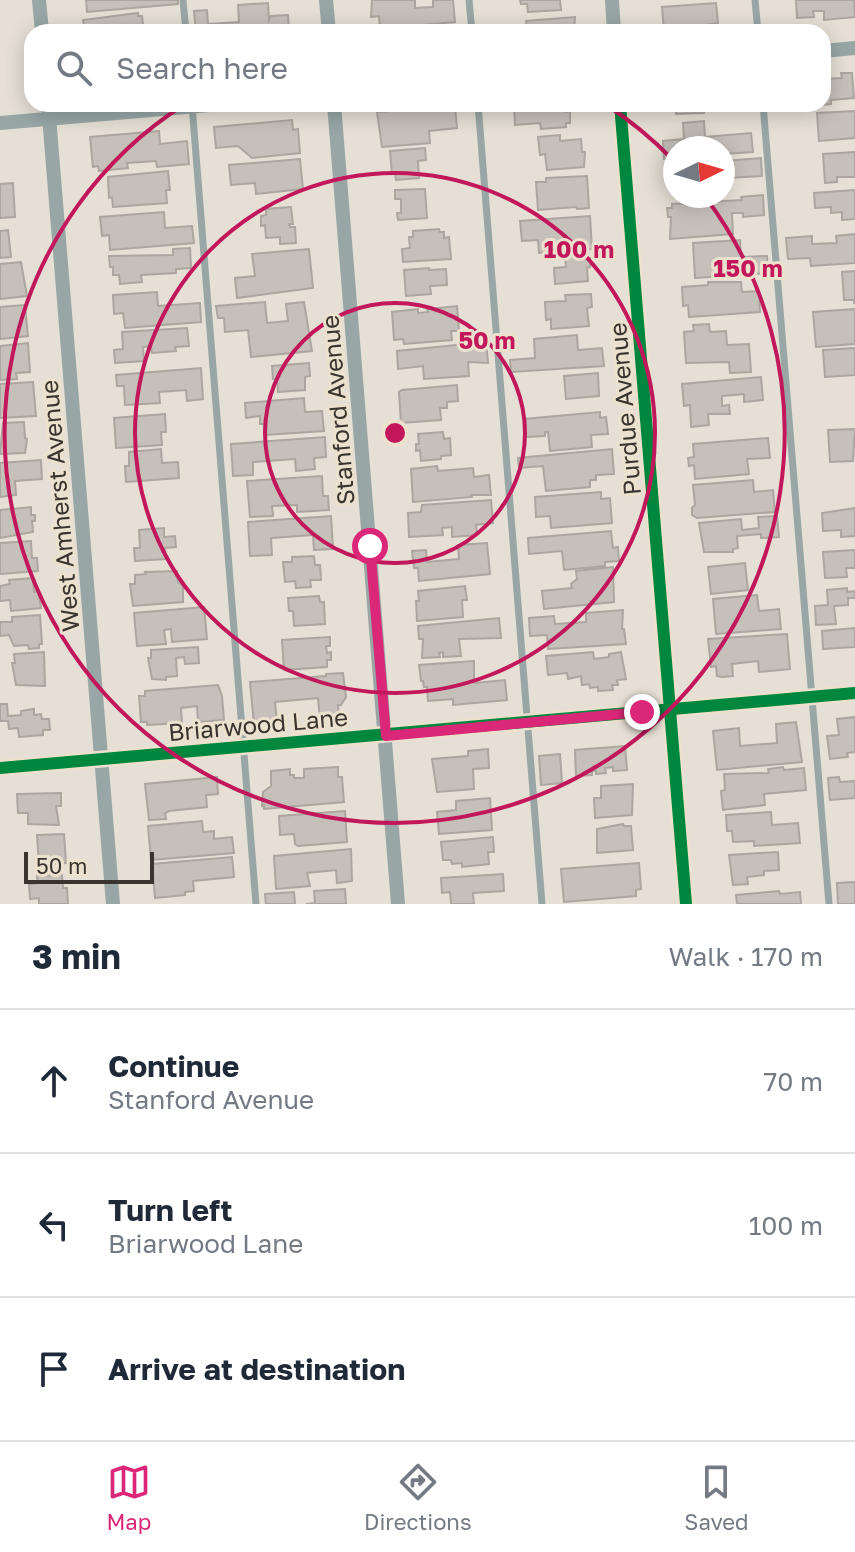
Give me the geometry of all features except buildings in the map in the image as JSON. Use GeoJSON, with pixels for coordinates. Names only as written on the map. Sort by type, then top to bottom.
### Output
{"type":"FeatureCollection","features":[{"type":"Feature","properties":{"kind":"street"},"geometry":{"type":"LineString","coordinates":[[39,0],[41,24]]}},
{"type":"Feature","properties":{"kind":"street"},"geometry":{"type":"LineString","coordinates":[[326,0],[328,24]]}},
{"type":"Feature","properties":{"kind":"street"},"geometry":{"type":"LineString","coordinates":[[612,0],[614,24]]}},
{"type":"Feature","properties":{"kind":"street"},"geometry":{"type":"LineString","coordinates":[[831,50],[855,48]]}},
{"type":"Feature","properties":{"kind":"street"},"geometry":{"type":"LineString","coordinates":[[0,123],[49,112]]}},
{"type":"Feature","properties":{"kind":"street","name":"West Amherst Avenue"},"geometry":{"type":"LineString","coordinates":[[49,112],[113,904]]}},
{"type":"Feature","properties":{"kind":"street","name":"Stanford Avenue"},"geometry":{"type":"LineString","coordinates":[[335,112],[398,904]]}},
{"type":"Feature","properties":{"kind":"street","name":"Purdue Avenue"},"geometry":{"type":"LineString","coordinates":[[621,112],[686,904]]}},
{"type":"Feature","properties":{"kind":"street","name":"Briarwood Lane"},"geometry":{"type":"LineString","coordinates":[[0,768],[855,693]]}},
{"type":"Feature","properties":{"kind":"lane"},"geometry":{"type":"LineString","coordinates":[[183,0],[185,24]]}},
{"type":"Feature","properties":{"kind":"lane"},"geometry":{"type":"LineString","coordinates":[[469,0],[471,24]]}},
{"type":"Feature","properties":{"kind":"lane"},"geometry":{"type":"LineString","coordinates":[[755,0],[757,24]]}},
{"type":"Feature","properties":{"kind":"lane"},"geometry":{"type":"LineString","coordinates":[[193,112],[256,904]]}},
{"type":"Feature","properties":{"kind":"lane"},"geometry":{"type":"LineString","coordinates":[[479,112],[542,904]]}},
{"type":"Feature","properties":{"kind":"lane"},"geometry":{"type":"LineString","coordinates":[[764,112],[829,904]]}},
{"type":"Feature","properties":{"kind":"cycle path"},"geometry":{"type":"LineString","coordinates":[[621,112],[686,904]]}},
{"type":"Feature","properties":{"kind":"cycle path"},"geometry":{"type":"LineString","coordinates":[[0,768],[855,693]]}},
{"type":"Feature","properties":{"kind":"route"},"geometry":{"type":"LineString","coordinates":[[370,546],[386,736],[642,712]]}}]}
